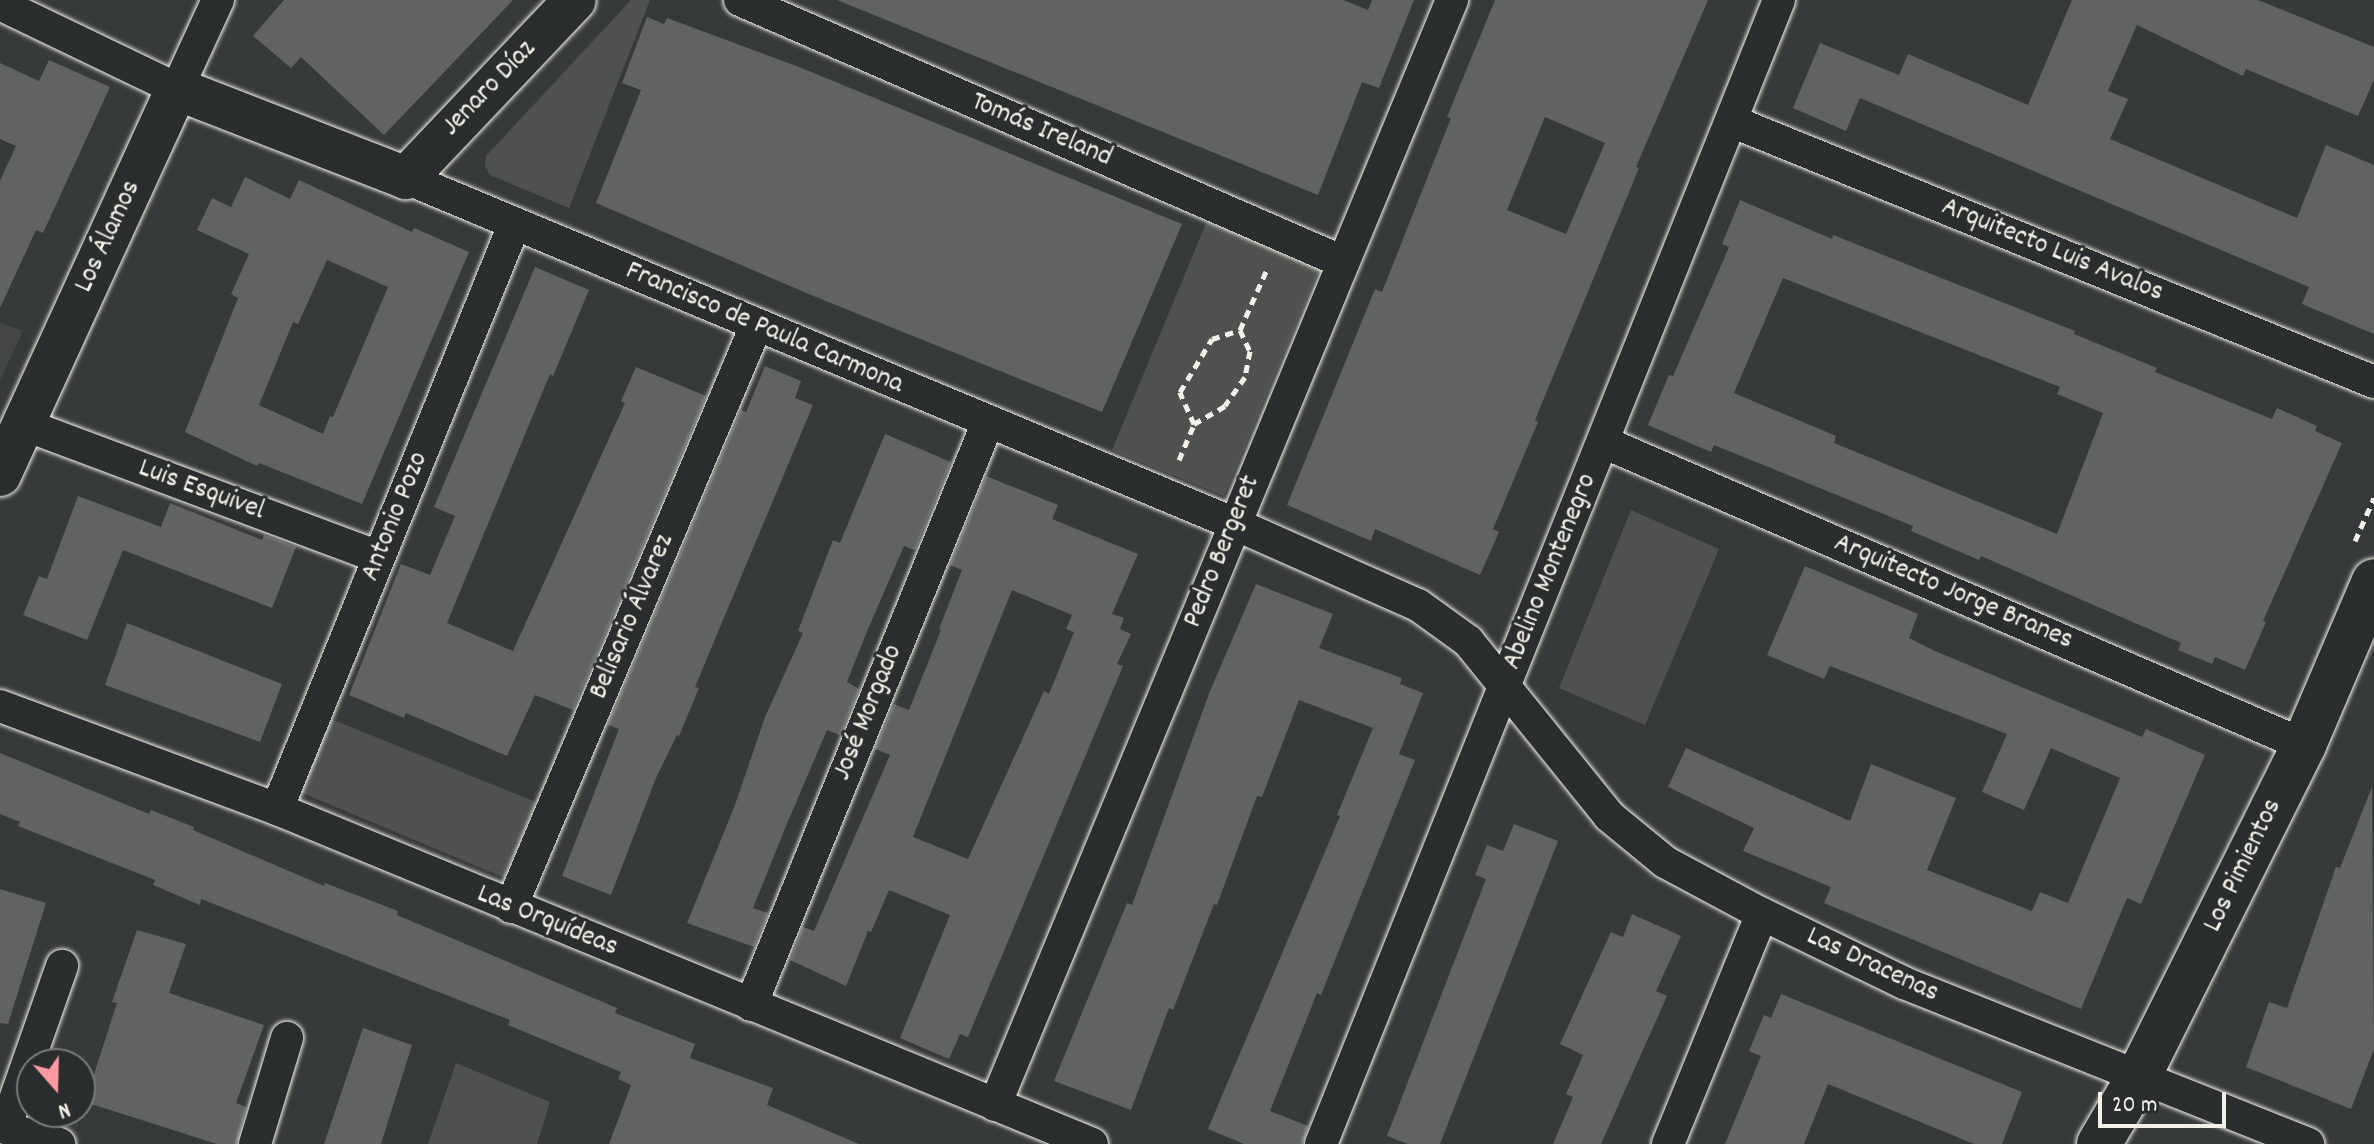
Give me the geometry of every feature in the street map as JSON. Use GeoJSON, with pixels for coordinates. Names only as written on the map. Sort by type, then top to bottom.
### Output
{"type":"FeatureCollection","features":[{"type":"Feature","properties":{"kind":"main road","name":"Los Pimientos"},"geometry":{"type":"LineString","coordinates":[[2099,1144],[2139,1076],[2304,745],[2374,581]]}},
{"type":"Feature","properties":{"kind":"street","name":"Los Álamos"},"geometry":{"type":"LineString","coordinates":[[0,475],[218,0]]}},
{"type":"Feature","properties":{"kind":"street","name":"Jenaro Díaz"},"geometry":{"type":"LineString","coordinates":[[406,178],[575,0]]}},
{"type":"Feature","properties":{"kind":"street","name":"Tomás Ireland"},"geometry":{"type":"LineString","coordinates":[[740,0],[1343,262]]}},
{"type":"Feature","properties":{"kind":"street","name":"Pedro Bergeret"},"geometry":{"type":"LineString","coordinates":[[995,1105],[1452,0]]}},
{"type":"Feature","properties":{"kind":"street","name":"Abelino Montenegro"},"geometry":{"type":"LineString","coordinates":[[1321,1144],[1779,0]]}},
{"type":"Feature","properties":{"kind":"street","name":"Francisco de Paula Carmona"},"geometry":{"type":"LineString","coordinates":[[0,4],[177,89],[406,178],[1235,524],[1418,605],[1468,641],[1506,685]]}},
{"type":"Feature","properties":{"kind":"street","name":"Arquitecto Luis Avalos"},"geometry":{"type":"LineString","coordinates":[[1731,121],[2374,382]]}},
{"type":"Feature","properties":{"kind":"street","name":"Antonio Pozo"},"geometry":{"type":"LineString","coordinates":[[277,809],[514,225]]}},
{"type":"Feature","properties":{"kind":"street","name":"Belisario Álvarez"},"geometry":{"type":"LineString","coordinates":[[511,907],[756,326]]}},
{"type":"Feature","properties":{"kind":"street","name":"José Morgado"},"geometry":{"type":"LineString","coordinates":[[751,1005],[988,422]]}},
{"type":"Feature","properties":{"kind":"street","name":"Luis Esquivel"},"geometry":{"type":"LineString","coordinates":[[23,424],[379,557]]}},
{"type":"Feature","properties":{"kind":"street","name":"Arquitecto Jorge Branes"},"geometry":{"type":"LineString","coordinates":[[1603,442],[2304,745]]}},
{"type":"Feature","properties":{"kind":"street","name":"Las Dracenas"},"geometry":{"type":"LineString","coordinates":[[1506,685],[1609,816],[1665,862],[1762,914],[1904,983],[2308,1144]]}},
{"type":"Feature","properties":{"kind":"street","name":"Las Orquídeas"},"geometry":{"type":"LineString","coordinates":[[0,706],[277,809],[1092,1144]]}},
{"type":"Feature","properties":{"kind":"street"},"geometry":{"type":"LineString","coordinates":[[1668,1144],[1762,914]]}},
{"type":"Feature","properties":{"kind":"street"},"geometry":{"type":"LineString","coordinates":[[59,1144],[3,1127],[62,966]]}},
{"type":"Feature","properties":{"kind":"street"},"geometry":{"type":"LineString","coordinates":[[255,1144],[287,1038]]}},
{"type":"Feature","properties":{"kind":"path"},"geometry":{"type":"LineString","coordinates":[[1240,330],[1250,351],[1245,377],[1225,406],[1194,424],[1180,392],[1212,339],[1240,330],[1282,236]]}},
{"type":"Feature","properties":{"kind":"shaded area"},"geometry":{"type":"Polygon","coordinates":[[[631,0],[650,0],[569,208],[490,175],[485,166],[486,156],[631,0]]]}},
{"type":"Feature","properties":{"kind":"shaded area"},"geometry":{"type":"Polygon","coordinates":[[[1207,221],[1320,267],[1224,496],[1112,450],[1207,221]]]}},
{"type":"Feature","properties":{"kind":"shaded area"},"geometry":{"type":"Polygon","coordinates":[[[0,323],[23,331],[0,380],[0,323]]]}},
{"type":"Feature","properties":{"kind":"shaded area"},"geometry":{"type":"Polygon","coordinates":[[[1631,510],[1719,549],[1645,725],[1559,688],[1631,510]]]}},
{"type":"Feature","properties":{"kind":"shaded area"},"geometry":{"type":"Polygon","coordinates":[[[331,719],[536,802],[505,878],[300,792],[331,719]]]}},
{"type":"Feature","properties":{"kind":"shaded area"},"geometry":{"type":"Polygon","coordinates":[[[456,1063],[550,1102],[537,1144],[428,1144],[456,1063]]]}},
{"type":"Feature","properties":{"kind":"building"},"geometry":{"type":"Polygon","coordinates":[[[284,0],[513,0],[384,135],[301,57],[291,68],[253,36],[284,0]]]}},
{"type":"Feature","properties":{"kind":"building"},"geometry":{"type":"Polygon","coordinates":[[[837,0],[1343,0],[1368,10],[1372,0],[1414,0],[1379,88],[1362,82],[1318,195],[837,0]]]}},
{"type":"Feature","properties":{"kind":"building"},"geometry":{"type":"Polygon","coordinates":[[[1495,0],[1708,0],[1636,167],[1639,168],[1535,420],[1538,422],[1493,529],[1499,532],[1480,575],[1375,529],[1371,541],[1287,505],[1375,289],[1382,292],[1451,118],[1447,117],[1495,0]],[[1545,117],[1507,210],[1566,234],[1605,143],[1545,117]]]}},
{"type":"Feature","properties":{"kind":"building"},"geometry":{"type":"Polygon","coordinates":[[[2072,0],[2258,0],[2374,47],[2374,80],[2358,116],[2246,69],[2243,76],[2137,25],[2108,91],[2128,99],[2110,139],[2297,218],[2326,145],[2374,165],[2374,334],[2302,304],[2309,287],[1860,98],[1846,131],[1793,108],[1820,43],[1899,75],[1908,54],[2028,105],[2072,0]]]}},
{"type":"Feature","properties":{"kind":"building"},"geometry":{"type":"Polygon","coordinates":[[[647,17],[664,24],[667,18],[799,67],[1182,224],[1102,412],[816,297],[596,203],[641,90],[622,83],[647,17]]]}},
{"type":"Feature","properties":{"kind":"building"},"geometry":{"type":"Polygon","coordinates":[[[49,60],[110,87],[43,233],[36,230],[0,308],[0,181],[16,146],[0,139],[0,63],[39,81],[49,60]]]}},
{"type":"Feature","properties":{"kind":"building"},"geometry":{"type":"Polygon","coordinates":[[[245,177],[290,199],[299,180],[412,232],[414,228],[469,252],[362,504],[259,463],[257,466],[185,432],[238,298],[231,294],[249,254],[197,230],[212,198],[231,207],[245,177]],[[327,260],[298,324],[293,322],[259,405],[323,434],[388,287],[327,260]]]}},
{"type":"Feature","properties":{"kind":"building"},"geometry":{"type":"Polygon","coordinates":[[[1740,200],[1832,239],[1833,235],[2075,331],[2074,334],[2157,368],[2155,372],[2272,419],[2277,408],[2317,426],[2315,431],[2342,443],[2263,621],[2266,622],[2245,670],[2215,657],[2212,664],[2178,650],[2181,643],[1981,556],[1979,560],[1911,531],[1913,526],[1714,445],[1711,452],[1648,425],[1669,375],[1673,376],[1729,247],[1722,244],[1740,200]],[[1783,278],[1734,393],[1836,436],[1834,443],[2057,534],[2103,413],[2057,394],[2060,387],[1783,278]]]}},
{"type":"Feature","properties":{"kind":"building"},"geometry":{"type":"Polygon","coordinates":[[[535,267],[589,290],[553,376],[550,374],[447,623],[513,651],[625,403],[621,401],[636,367],[706,396],[573,710],[535,695],[507,756],[406,713],[404,718],[349,695],[401,564],[430,575],[455,516],[434,507],[535,267]]]}},
{"type":"Feature","properties":{"kind":"building"},"geometry":{"type":"Polygon","coordinates":[[[765,366],[801,381],[795,398],[813,405],[695,687],[699,688],[679,736],[656,778],[611,895],[562,876],[619,729],[608,725],[741,410],[746,412],[765,366]]]}},
{"type":"Feature","properties":{"kind":"building"},"geometry":{"type":"Polygon","coordinates":[[[885,434],[951,462],[915,550],[904,546],[868,629],[847,682],[859,689],[840,735],[827,730],[786,826],[753,908],[768,913],[754,947],[687,923],[735,805],[765,717],[803,633],[798,631],[833,540],[840,543],[885,434]]]}},
{"type":"Feature","properties":{"kind":"building"},"geometry":{"type":"Polygon","coordinates":[[[986,476],[1058,505],[1052,519],[1138,554],[1112,614],[1124,618],[1120,629],[1131,634],[1117,664],[1123,666],[968,1037],[960,1034],[949,1059],[900,1038],[950,915],[889,890],[871,932],[868,931],[846,986],[790,960],[803,927],[814,931],[890,755],[875,749],[894,704],[909,710],[962,570],[950,565],[986,476]],[[1012,590],[913,837],[968,859],[1044,691],[1049,694],[1074,632],[1066,629],[1072,615],[1012,590]]]}},
{"type":"Feature","properties":{"kind":"building"},"geometry":{"type":"Polygon","coordinates":[[[78,496],[161,527],[170,503],[262,540],[264,535],[296,547],[272,608],[123,550],[87,640],[23,615],[39,576],[47,579],[78,496]]]}},
{"type":"Feature","properties":{"kind":"building"},"geometry":{"type":"Polygon","coordinates":[[[1805,566],[1918,614],[1909,638],[1935,651],[2142,737],[2146,729],[2205,755],[2141,904],[2127,898],[2081,1009],[1824,903],[1831,887],[1743,851],[1754,828],[1668,787],[1686,748],[1850,821],[1871,764],[1956,798],[1927,870],[2032,911],[2040,892],[2068,903],[2120,778],[2051,748],[2024,810],[1982,792],[2007,734],[1830,666],[1824,679],[1767,655],[1805,566]]]}},
{"type":"Feature","properties":{"kind":"building"},"geometry":{"type":"Polygon","coordinates":[[[1256,584],[1333,614],[1319,648],[1402,678],[1400,684],[1423,693],[1399,754],[1415,760],[1321,995],[1317,993],[1270,1111],[1308,1126],[1302,1144],[1244,1144],[1208,1129],[1340,816],[1337,815],[1373,728],[1299,700],[1262,797],[1257,796],[1217,905],[1214,904],[1173,1010],[1169,1008],[1131,1110],[1054,1081],[1127,903],[1132,905],[1210,691],[1256,584]]]}},
{"type":"Feature","properties":{"kind":"building"},"geometry":{"type":"Polygon","coordinates":[[[127,623],[282,684],[260,742],[105,685],[127,623]]]}},
{"type":"Feature","properties":{"kind":"building"},"geometry":{"type":"Polygon","coordinates":[[[0,753],[149,814],[151,810],[194,827],[193,830],[324,886],[325,883],[398,911],[397,915],[617,1008],[615,1013],[695,1044],[690,1058],[773,1088],[767,1105],[859,1144],[609,1144],[631,1085],[618,1079],[621,1072],[508,1025],[510,1020],[201,899],[200,905],[153,885],[155,880],[18,826],[20,822],[0,814],[0,753]]]}},
{"type":"Feature","properties":{"kind":"building"},"geometry":{"type":"Polygon","coordinates":[[[2372,787],[2374,1049],[2351,1109],[2246,1067],[2269,1002],[2287,1008],[2336,867],[2340,868],[2372,787]]]}},
{"type":"Feature","properties":{"kind":"building"},"geometry":{"type":"Polygon","coordinates":[[[1514,824],[1558,841],[1440,1144],[1408,1144],[1387,1136],[1486,879],[1475,875],[1487,845],[1503,851],[1514,824]]]}},
{"type":"Feature","properties":{"kind":"building"},"geometry":{"type":"Polygon","coordinates":[[[0,889],[46,903],[8,1024],[0,1023],[0,889]]]}},
{"type":"Feature","properties":{"kind":"building"},"geometry":{"type":"Polygon","coordinates":[[[1632,914],[1681,936],[1656,991],[1667,996],[1601,1144],[1553,1144],[1573,1097],[1566,1094],[1583,1055],[1560,1044],[1611,932],[1623,937],[1632,914]]]}},
{"type":"Feature","properties":{"kind":"building"},"geometry":{"type":"Polygon","coordinates":[[[137,930],[186,944],[169,993],[264,1025],[236,1103],[246,1107],[237,1144],[217,1144],[96,1106],[96,1068],[117,1003],[112,1002],[137,930]]]}},
{"type":"Feature","properties":{"kind":"building"},"geometry":{"type":"Polygon","coordinates":[[[1781,994],[2022,1092],[2002,1144],[1974,1144],[1828,1084],[1804,1144],[1725,1144],[1761,1056],[1749,1051],[1764,1015],[1771,1018],[1781,994]]]}},
{"type":"Feature","properties":{"kind":"building"},"geometry":{"type":"Polygon","coordinates":[[[363,1028],[412,1045],[381,1144],[324,1144],[363,1028]]]}}]}
